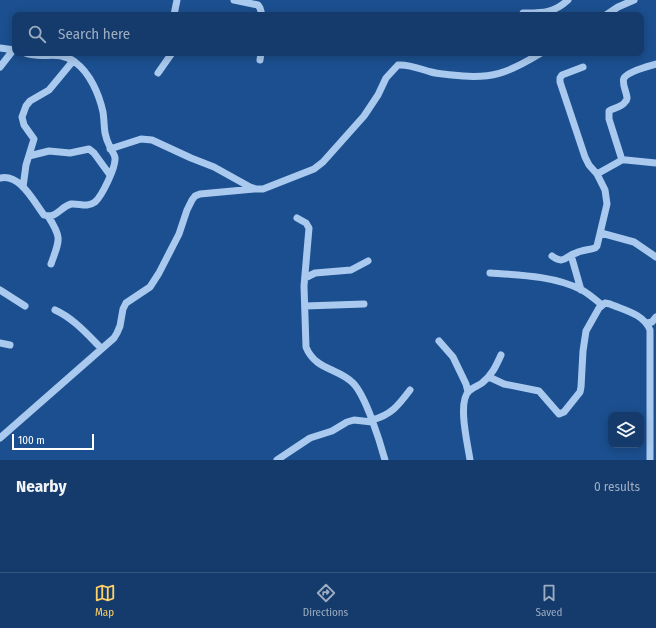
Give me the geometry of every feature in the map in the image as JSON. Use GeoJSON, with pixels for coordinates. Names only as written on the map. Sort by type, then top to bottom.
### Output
{"type":"FeatureCollection","features":[{"type":"Feature","properties":{"kind":"street"},"geometry":{"type":"LineString","coordinates":[[175,12],[177,0]]}},
{"type":"Feature","properties":{"kind":"street"},"geometry":{"type":"LineString","coordinates":[[234,0],[258,5],[261,12]]}},
{"type":"Feature","properties":{"kind":"street"},"geometry":{"type":"LineString","coordinates":[[549,12],[568,0]]}},
{"type":"Feature","properties":{"kind":"street"},"geometry":{"type":"LineString","coordinates":[[610,12],[634,0]]}},
{"type":"Feature","properties":{"kind":"street"},"geometry":{"type":"LineString","coordinates":[[0,48],[12,49]]}},
{"type":"Feature","properties":{"kind":"street"},"geometry":{"type":"LineString","coordinates":[[0,67],[12,52]]}},
{"type":"Feature","properties":{"kind":"street"},"geometry":{"type":"LineString","coordinates":[[36,56],[51,56]]}},
{"type":"Feature","properties":{"kind":"street"},"geometry":{"type":"LineString","coordinates":[[48,216],[54,215],[70,205],[87,205],[96,201],[110,175],[115,158],[105,132],[103,112],[97,92],[83,70],[73,61],[64,56]]}},
{"type":"Feature","properties":{"kind":"street"},"geometry":{"type":"LineString","coordinates":[[158,73],[170,56]]}},
{"type":"Feature","properties":{"kind":"street"},"geometry":{"type":"LineString","coordinates":[[0,438],[117,333],[126,303],[150,287],[159,273],[180,234],[187,210],[194,196],[200,194],[263,188],[314,169],[323,162],[364,116],[378,95],[386,78],[398,64],[404,64],[432,73],[474,77],[493,76],[509,71],[536,56]]}},
{"type":"Feature","properties":{"kind":"street"},"geometry":{"type":"LineString","coordinates":[[23,187],[34,139],[24,125],[22,116],[30,101],[49,90],[73,61]]}},
{"type":"Feature","properties":{"kind":"street"},"geometry":{"type":"LineString","coordinates":[[622,160],[609,119],[609,112],[626,102],[627,99],[623,82],[624,78],[631,73],[656,64]]}},
{"type":"Feature","properties":{"kind":"street"},"geometry":{"type":"LineString","coordinates":[[552,256],[557,260],[561,260],[571,254],[595,248],[601,233],[607,204],[606,197],[597,174],[589,165],[582,149],[560,82],[562,75],[583,67]]}},
{"type":"Feature","properties":{"kind":"street"},"geometry":{"type":"LineString","coordinates":[[110,148],[142,139],[152,140],[214,167],[256,189]]}},
{"type":"Feature","properties":{"kind":"street"},"geometry":{"type":"LineString","coordinates":[[29,156],[42,152],[70,152],[89,149],[94,153],[110,175]]}},
{"type":"Feature","properties":{"kind":"street"},"geometry":{"type":"LineString","coordinates":[[597,174],[622,160],[633,160],[656,164]]}},
{"type":"Feature","properties":{"kind":"street"},"geometry":{"type":"LineString","coordinates":[[0,178],[11,180],[23,187],[44,215],[48,216],[57,230],[59,238],[51,264]]}},
{"type":"Feature","properties":{"kind":"street"},"geometry":{"type":"LineString","coordinates":[[296,218],[306,223],[309,228],[305,278],[306,347],[312,359],[322,366],[348,379],[354,384],[363,398],[385,460]]}},
{"type":"Feature","properties":{"kind":"street"},"geometry":{"type":"LineString","coordinates":[[601,233],[634,242],[656,257]]}},
{"type":"Feature","properties":{"kind":"street"},"geometry":{"type":"LineString","coordinates":[[571,254],[581,290]]}},
{"type":"Feature","properties":{"kind":"street"},"geometry":{"type":"LineString","coordinates":[[305,278],[315,273],[352,270],[368,261]]}},
{"type":"Feature","properties":{"kind":"street"},"geometry":{"type":"LineString","coordinates":[[490,273],[534,277],[571,285],[581,290],[602,305]]}},
{"type":"Feature","properties":{"kind":"street"},"geometry":{"type":"LineString","coordinates":[[0,290],[25,306]]}},
{"type":"Feature","properties":{"kind":"street"},"geometry":{"type":"LineString","coordinates":[[489,377],[504,384],[539,391],[547,398],[559,414],[564,412],[580,392],[583,375],[583,351],[586,331],[591,320],[602,305],[605,303],[610,304],[641,318],[647,323],[650,330],[650,460]]}},
{"type":"Feature","properties":{"kind":"street"},"geometry":{"type":"LineString","coordinates":[[305,306],[364,304]]}},
{"type":"Feature","properties":{"kind":"street"},"geometry":{"type":"LineString","coordinates":[[55,310],[62,313],[75,323],[101,348]]}},
{"type":"Feature","properties":{"kind":"street"},"geometry":{"type":"LineString","coordinates":[[647,323],[652,322],[656,316]]}},
{"type":"Feature","properties":{"kind":"street"},"geometry":{"type":"LineString","coordinates":[[439,341],[453,356],[466,384],[468,392]]}},
{"type":"Feature","properties":{"kind":"street"},"geometry":{"type":"LineString","coordinates":[[0,343],[10,345]]}},
{"type":"Feature","properties":{"kind":"street"},"geometry":{"type":"LineString","coordinates":[[470,460],[465,435],[464,401],[468,392],[489,377],[501,355]]}},
{"type":"Feature","properties":{"kind":"street"},"geometry":{"type":"LineString","coordinates":[[277,460],[310,438],[332,431],[343,424],[354,420],[372,421],[385,416],[397,408],[410,390]]}}]}
